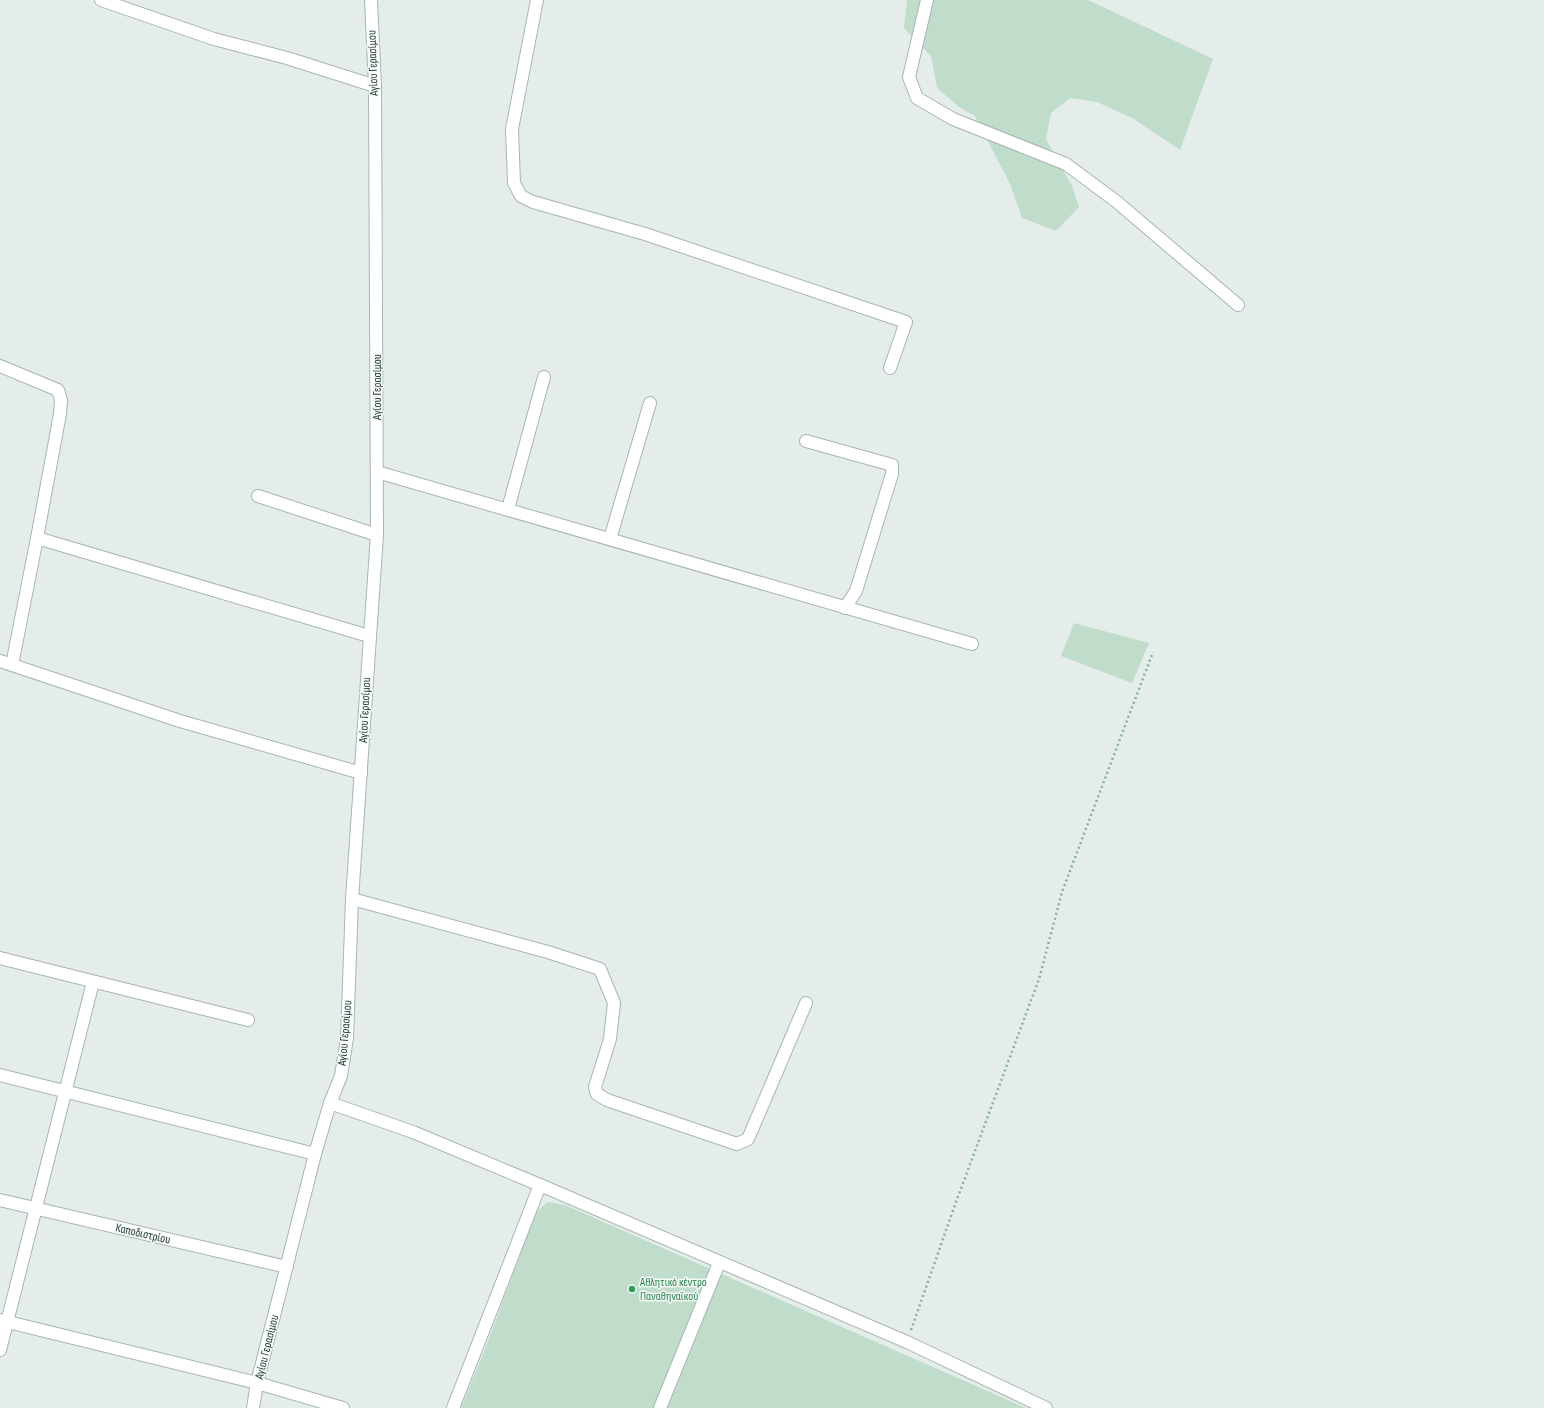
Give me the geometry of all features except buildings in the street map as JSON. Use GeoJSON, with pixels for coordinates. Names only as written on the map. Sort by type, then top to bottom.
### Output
{"type":"FeatureCollection","features":[{"type":"Feature","properties":{"kind":"street"},"geometry":{"type":"LineString","coordinates":[[101,0],[214,39],[287,58],[375,86]]}},
{"type":"Feature","properties":{"kind":"street","name":"Αγίου Γερασίμου"},"geometry":{"type":"LineString","coordinates":[[253,1408],[257,1383],[315,1154],[330,1103],[341,1076],[347,1038],[352,899],[376,535],[375,86],[371,0]]}},
{"type":"Feature","properties":{"kind":"street"},"geometry":{"type":"LineString","coordinates":[[537,0],[512,129],[514,183],[521,196],[533,202],[644,234],[906,322],[890,368]]}},
{"type":"Feature","properties":{"kind":"street"},"geometry":{"type":"LineString","coordinates":[[927,0],[909,77],[917,98],[953,119],[1066,164],[1117,202],[1238,304]]}},
{"type":"Feature","properties":{"kind":"street"},"geometry":{"type":"LineString","coordinates":[[0,366],[58,390],[61,400],[60,414],[12,665]]}},
{"type":"Feature","properties":{"kind":"street"},"geometry":{"type":"LineString","coordinates":[[508,509],[544,377]]}},
{"type":"Feature","properties":{"kind":"street"},"geometry":{"type":"LineString","coordinates":[[610,539],[650,403]]}},
{"type":"Feature","properties":{"kind":"street"},"geometry":{"type":"LineString","coordinates":[[806,441],[892,465],[892,474],[856,591],[845,608]]}},
{"type":"Feature","properties":{"kind":"street"},"geometry":{"type":"LineString","coordinates":[[377,472],[972,644]]}},
{"type":"Feature","properties":{"kind":"street"},"geometry":{"type":"LineString","coordinates":[[258,496],[376,535]]}},
{"type":"Feature","properties":{"kind":"street"},"geometry":{"type":"LineString","coordinates":[[37,538],[369,636]]}},
{"type":"Feature","properties":{"kind":"street"},"geometry":{"type":"LineString","coordinates":[[0,661],[180,721],[361,773]]}},
{"type":"Feature","properties":{"kind":"street"},"geometry":{"type":"LineString","coordinates":[[352,899],[548,952],[600,969],[614,1003],[610,1038],[595,1087],[597,1094],[607,1100],[737,1144],[748,1139],[806,1003]]}},
{"type":"Feature","properties":{"kind":"street"},"geometry":{"type":"LineString","coordinates":[[0,958],[248,1020]]}},
{"type":"Feature","properties":{"kind":"street"},"geometry":{"type":"LineString","coordinates":[[0,1350],[4,1321],[36,1208],[93,982]]}},
{"type":"Feature","properties":{"kind":"street"},"geometry":{"type":"LineString","coordinates":[[0,1075],[66,1090],[315,1154]]}},
{"type":"Feature","properties":{"kind":"street"},"geometry":{"type":"LineString","coordinates":[[330,1103],[413,1132],[540,1185],[719,1263],[907,1342],[1046,1408]]}},
{"type":"Feature","properties":{"kind":"street"},"geometry":{"type":"LineString","coordinates":[[453,1408],[540,1185]]}},
{"type":"Feature","properties":{"kind":"street","name":"Καποδιστρίου"},"geometry":{"type":"LineString","coordinates":[[0,1200],[287,1267]]}},
{"type":"Feature","properties":{"kind":"street"},"geometry":{"type":"LineString","coordinates":[[660,1408],[719,1263]]}},
{"type":"Feature","properties":{"kind":"street"},"geometry":{"type":"LineString","coordinates":[[4,1321],[257,1383],[343,1408]]}},
{"type":"Feature","properties":{"kind":"path"},"geometry":{"type":"LineString","coordinates":[[907,1342],[956,1202],[1039,979],[1062,892],[1153,652]]}},
{"type":"Feature","properties":{"kind":"green space"},"geometry":{"type":"Polygon","coordinates":[[[907,0],[1088,0],[1213,59],[1180,150],[1132,118],[1097,102],[1070,98],[1051,113],[1046,139],[1072,186],[1079,207],[1056,231],[1022,218],[1010,184],[975,116],[959,107],[937,88],[931,56],[904,28],[907,0]]]}},
{"type":"Feature","properties":{"kind":"green space"},"geometry":{"type":"Polygon","coordinates":[[[1074,623],[1149,643],[1132,683],[1061,656],[1074,623]]]}},
{"type":"Feature","properties":{"kind":"green space","name":"Αθλητικό κέντρο Παναθηναϊκού"},"geometry":{"type":"Polygon","coordinates":[[[548,1202],[565,1205],[1026,1408],[461,1408],[487,1344],[536,1212],[548,1202]]]}},
{"type":"Feature","properties":{"kind":"place","name":"Αθλητικό κέντρο Παναθηναϊκού"},"geometry":{"type":"Point","coordinates":[632,1289]}}]}
